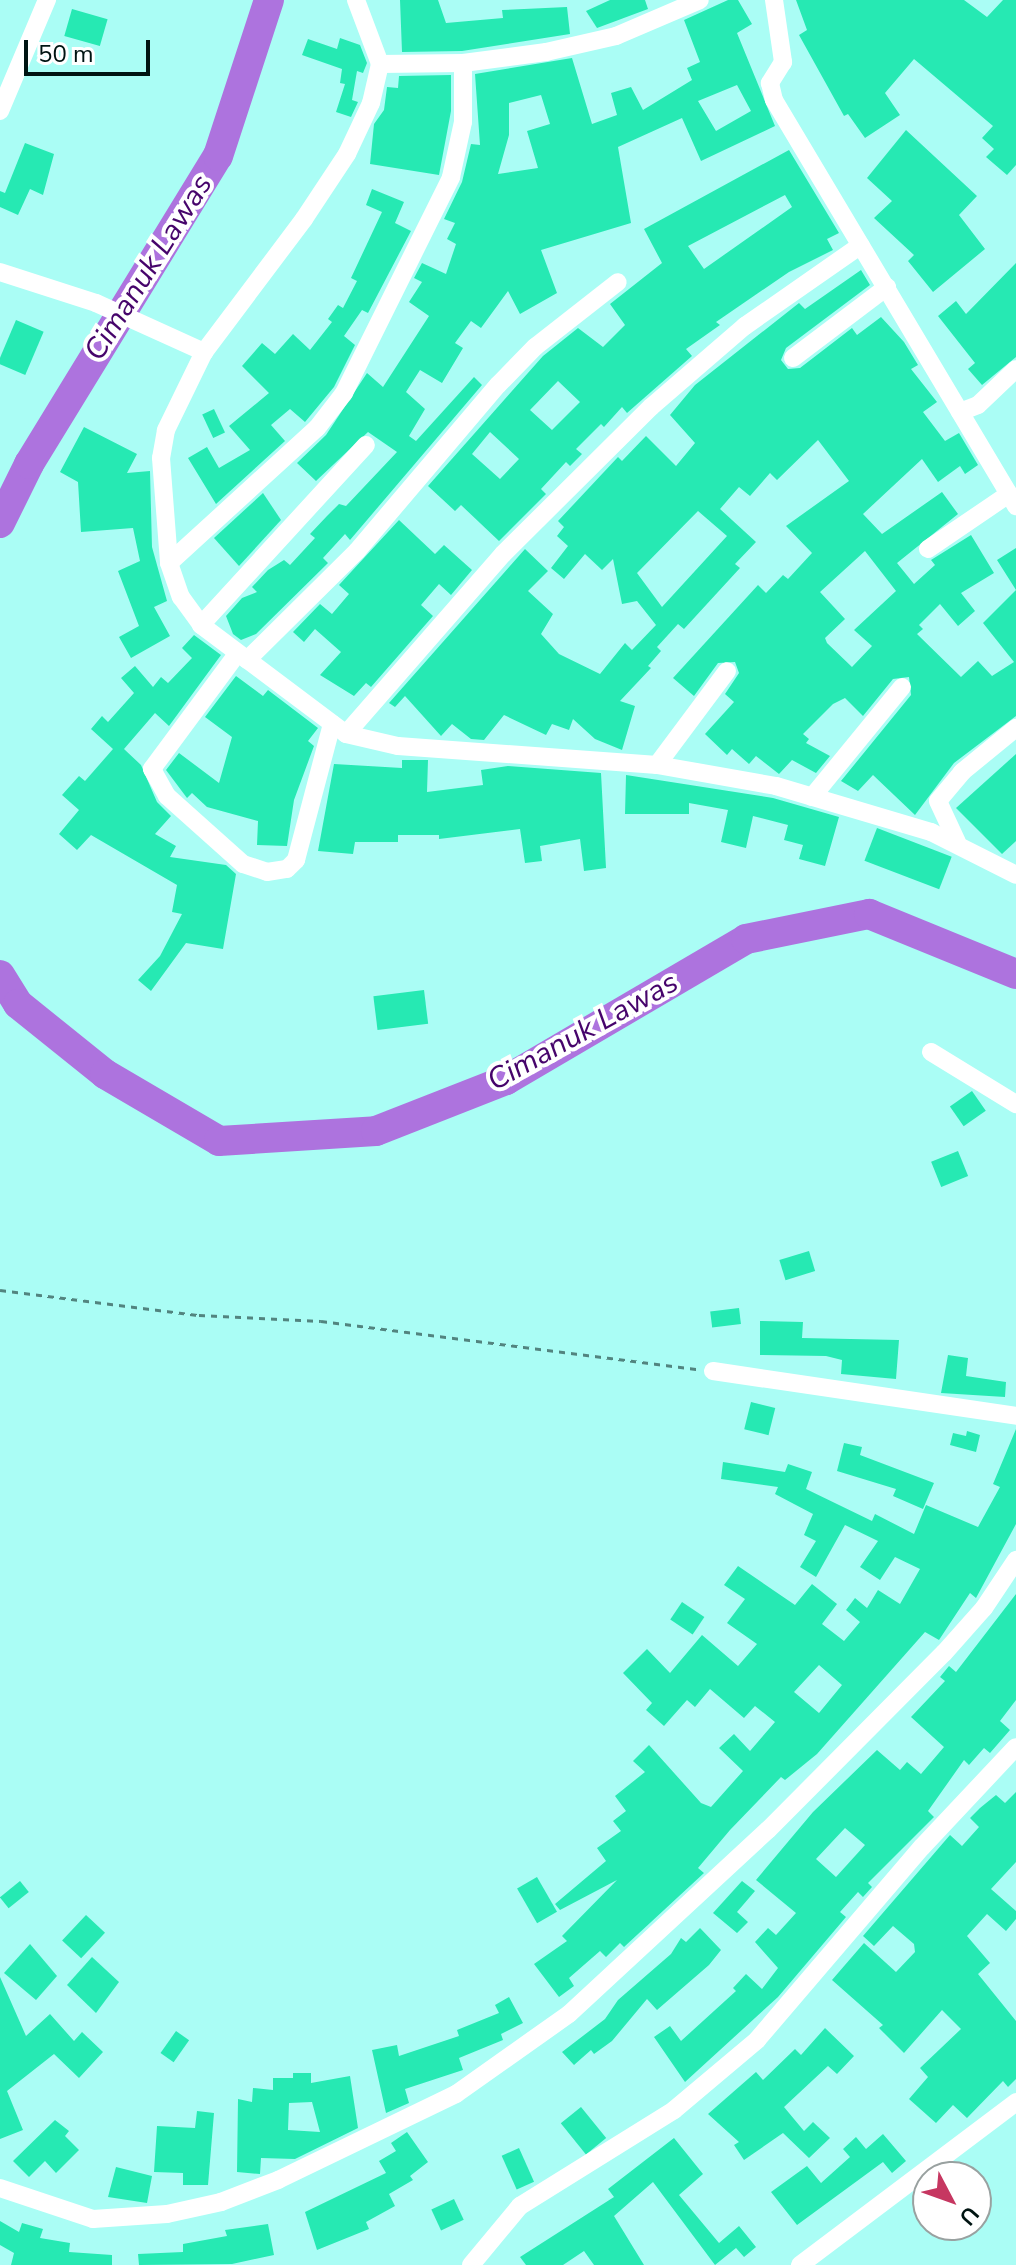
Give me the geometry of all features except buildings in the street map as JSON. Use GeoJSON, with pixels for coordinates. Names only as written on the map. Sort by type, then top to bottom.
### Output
{"type":"FeatureCollection","features":[{"type":"Feature","properties":{"kind":"street"},"geometry":{"type":"LineString","coordinates":[[0,111],[47,0]]}},
{"type":"Feature","properties":{"kind":"street"},"geometry":{"type":"LineString","coordinates":[[356,0],[380,64],[371,103],[347,154],[204,352],[166,430],[161,458],[169,563],[181,597],[201,625],[339,729],[398,746],[657,765],[812,797],[957,842],[1016,875]]}},
{"type":"Feature","properties":{"kind":"street"},"geometry":{"type":"LineString","coordinates":[[380,64],[463,63],[616,36],[700,0]]}},
{"type":"Feature","properties":{"kind":"street"},"geometry":{"type":"LineString","coordinates":[[774,0],[783,62],[770,83],[772,93],[887,287],[976,404],[1012,500],[928,549]]}},
{"type":"Feature","properties":{"kind":"street"},"geometry":{"type":"LineString","coordinates":[[169,563],[317,428],[344,393],[451,177],[463,122],[463,63]]}},
{"type":"Feature","properties":{"kind":"street"},"geometry":{"type":"LineString","coordinates":[[618,282],[568,319],[498,385],[357,551],[242,657],[152,769],[167,796],[243,864],[267,872],[287,869],[296,860],[339,729],[503,554],[651,407],[745,326],[861,245]]}},
{"type":"Feature","properties":{"kind":"street"},"geometry":{"type":"LineString","coordinates":[[0,272],[96,303],[149,324],[204,352]]}},
{"type":"Feature","properties":{"kind":"street"},"geometry":{"type":"LineString","coordinates":[[793,358],[887,287]]}},
{"type":"Feature","properties":{"kind":"street"},"geometry":{"type":"LineString","coordinates":[[976,404],[1016,369]]}},
{"type":"Feature","properties":{"kind":"street"},"geometry":{"type":"LineString","coordinates":[[201,625],[366,445]]}},
{"type":"Feature","properties":{"kind":"street"},"geometry":{"type":"LineString","coordinates":[[657,765],[727,671]]}},
{"type":"Feature","properties":{"kind":"street"},"geometry":{"type":"LineString","coordinates":[[812,797],[902,687]]}},
{"type":"Feature","properties":{"kind":"street"},"geometry":{"type":"LineString","coordinates":[[957,842],[938,801],[962,772],[1016,728]]}},
{"type":"Feature","properties":{"kind":"street"},"geometry":{"type":"LineString","coordinates":[[931,1052],[1016,1104]]}},
{"type":"Feature","properties":{"kind":"street"},"geometry":{"type":"LineString","coordinates":[[713,1371],[1016,1416]]}},
{"type":"Feature","properties":{"kind":"street"},"geometry":{"type":"LineString","coordinates":[[0,2188],[93,2219],[167,2214],[221,2202],[278,2180],[456,2094],[581,2004],[768,1830],[944,1653],[984,1608],[1016,1560]]}},
{"type":"Feature","properties":{"kind":"street"},"geometry":{"type":"LineString","coordinates":[[471,2265],[520,2206],[674,2110],[757,2040],[835,1955],[922,1847],[1016,1747]]}},
{"type":"Feature","properties":{"kind":"street"},"geometry":{"type":"LineString","coordinates":[[800,2265],[1016,2102]]}},
{"type":"Feature","properties":{"kind":"path"},"geometry":{"type":"LineString","coordinates":[[0,1290],[199,1315],[321,1321],[713,1371]]}},
{"type":"Feature","properties":{"kind":"waterway","name":"Cimanuk Lawas"},"geometry":{"type":"LineString","coordinates":[[0,523],[29,464],[218,156],[269,0]]}},
{"type":"Feature","properties":{"kind":"waterway","name":"Cimanuk Lawas"},"geometry":{"type":"LineString","coordinates":[[0,975],[18,1004],[105,1074],[219,1141],[376,1131],[506,1080],[746,939],[869,914],[1016,974]]}}]}
